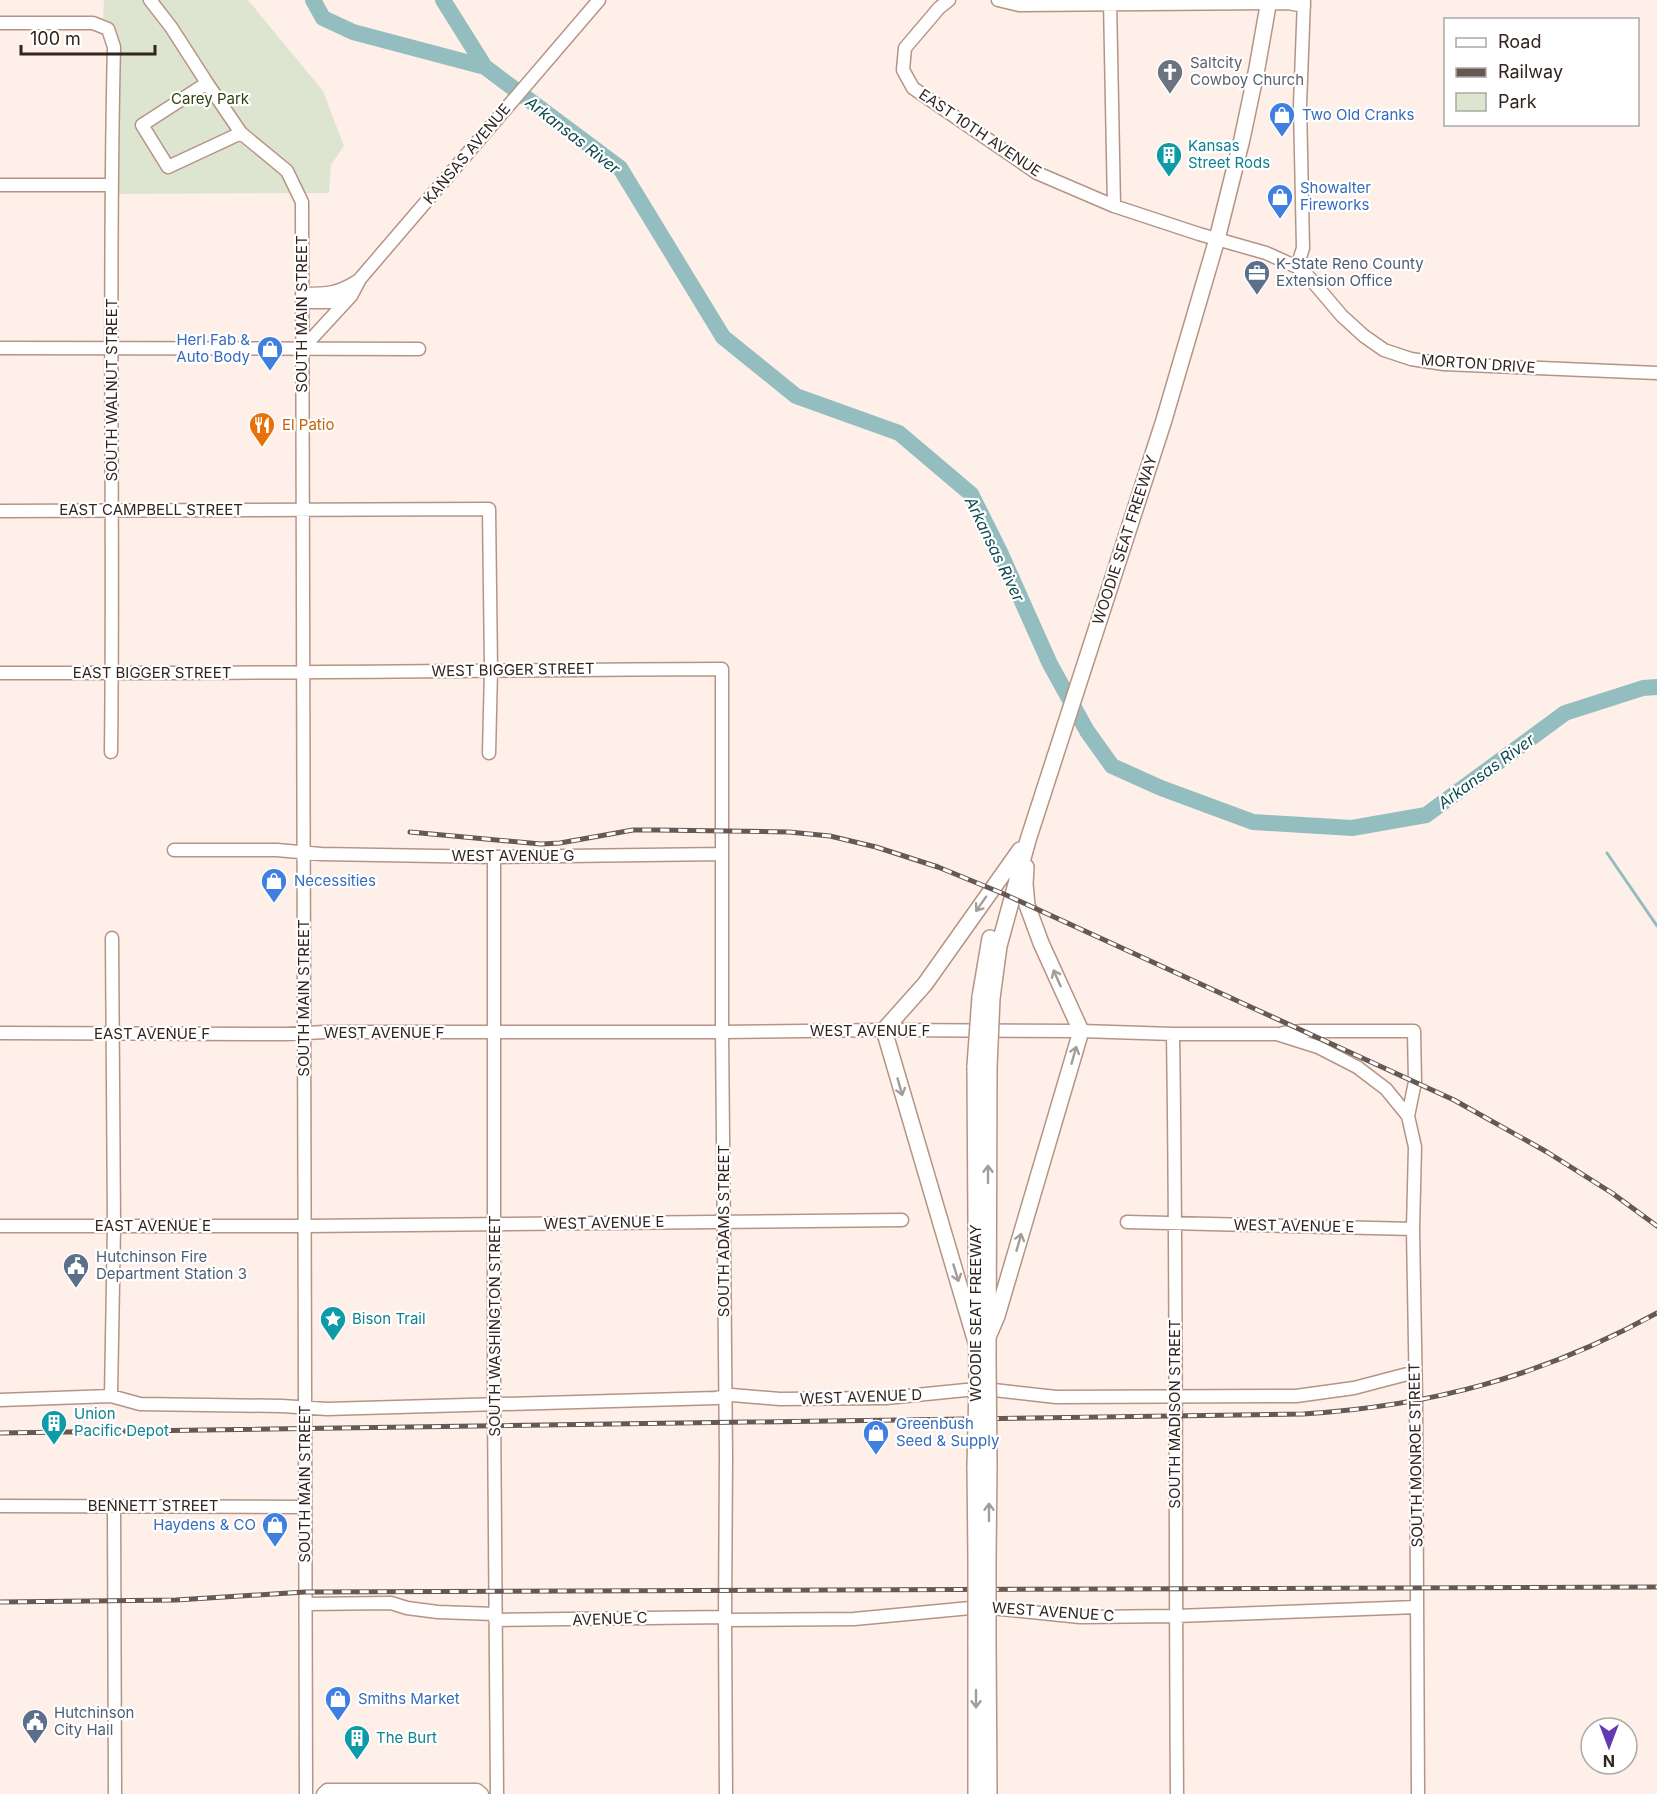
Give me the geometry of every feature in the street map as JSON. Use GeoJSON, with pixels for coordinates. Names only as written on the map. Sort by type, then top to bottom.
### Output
{"type":"FeatureCollection","features":[{"type":"Feature","properties":{"kind":"main road","name":"WOODIE SEAT FREEWAY"},"geometry":{"type":"LineString","coordinates":[[989,1794],[983,1762],[982,1067],[990,940],[1004,894],[1028,840],[1164,420],[1217,239],[1246,120],[1268,2]]}},
{"type":"Feature","properties":{"kind":"main road"},"geometry":{"type":"LineString","coordinates":[[982,1342],[884,1030],[925,984],[1028,840]]}},
{"type":"Feature","properties":{"kind":"main road"},"geometry":{"type":"LineString","coordinates":[[982,1342],[997,1316],[1081,1031],[1041,944],[1027,904],[1025,884],[1028,840]]}},
{"type":"Feature","properties":{"kind":"main road","name":"WOODIE SEAT FREEWAY"},"geometry":{"type":"LineString","coordinates":[[976,1794],[983,1762]]}},
{"type":"Feature","properties":{"kind":"street"},"geometry":{"type":"LineString","coordinates":[[150,0],[171,27],[241,133],[168,167],[142,125],[207,83]]}},
{"type":"Feature","properties":{"kind":"street","name":"KANSAS AVENUE"},"geometry":{"type":"LineString","coordinates":[[359,280],[598,0]]}},
{"type":"Feature","properties":{"kind":"street","name":"EAST 10TH AVENUE"},"geometry":{"type":"LineString","coordinates":[[949,0],[939,8],[905,48],[903,70],[913,88],[1037,173],[1114,206],[1266,253],[1298,267]]}},
{"type":"Feature","properties":{"kind":"street"},"geometry":{"type":"LineString","coordinates":[[998,0],[1019,5],[1110,2],[1304,3],[1300,105],[1303,248],[1298,267]]}},
{"type":"Feature","properties":{"kind":"street"},"geometry":{"type":"LineString","coordinates":[[1110,2],[1114,206]]}},
{"type":"Feature","properties":{"kind":"street","name":"SOUTH WALNUT STREET"},"geometry":{"type":"LineString","coordinates":[[0,24],[93,23],[108,29],[114,47],[111,185],[113,510],[111,752]]}},
{"type":"Feature","properties":{"kind":"street","name":"SOUTH MAIN STREET"},"geometry":{"type":"LineString","coordinates":[[241,133],[287,171],[302,202],[306,1794]]}},
{"type":"Feature","properties":{"kind":"street"},"geometry":{"type":"LineString","coordinates":[[0,185],[111,185]]}},
{"type":"Feature","properties":{"kind":"street","name":"MORTON DRIVE"},"geometry":{"type":"LineString","coordinates":[[1298,267],[1342,316],[1364,336],[1384,350],[1411,359],[1444,364],[1657,373]]}},
{"type":"Feature","properties":{"kind":"street"},"geometry":{"type":"LineString","coordinates":[[302,349],[348,299],[356,289],[359,280]]}},
{"type":"Feature","properties":{"kind":"street"},"geometry":{"type":"LineString","coordinates":[[302,298],[345,290],[359,280]]}},
{"type":"Feature","properties":{"kind":"street"},"geometry":{"type":"LineString","coordinates":[[302,298],[331,302],[348,299]]}},
{"type":"Feature","properties":{"kind":"street"},"geometry":{"type":"LineString","coordinates":[[0,348],[419,348]]}},
{"type":"Feature","properties":{"kind":"street","name":"EAST CAMPBELL STREET"},"geometry":{"type":"LineString","coordinates":[[0,511],[489,509],[491,670]]}},
{"type":"Feature","properties":{"kind":"street","name":"WEST BIGGER STREET"},"geometry":{"type":"LineString","coordinates":[[303,672],[722,669]]}},
{"type":"Feature","properties":{"kind":"street","name":"SOUTH ADAMS STREET"},"geometry":{"type":"LineString","coordinates":[[722,669],[726,1794]]}},
{"type":"Feature","properties":{"kind":"street"},"geometry":{"type":"LineString","coordinates":[[489,753],[491,670]]}},
{"type":"Feature","properties":{"kind":"street","name":"EAST BIGGER STREET"},"geometry":{"type":"LineString","coordinates":[[0,672],[303,672]]}},
{"type":"Feature","properties":{"kind":"street","name":"WEST AVENUE G"},"geometry":{"type":"LineString","coordinates":[[174,850],[277,850],[494,857],[722,854]]}},
{"type":"Feature","properties":{"kind":"street","name":"SOUTH WASHINGTON STREET"},"geometry":{"type":"LineString","coordinates":[[494,857],[497,1794]]}},
{"type":"Feature","properties":{"kind":"street"},"geometry":{"type":"LineString","coordinates":[[111,1396],[114,1226],[112,938]]}},
{"type":"Feature","properties":{"kind":"street","name":"WEST AVENUE F"},"geometry":{"type":"LineString","coordinates":[[304,1033],[884,1030],[1277,1034],[1318,1047],[1357,1067],[1386,1089],[1408,1116]]}},
{"type":"Feature","properties":{"kind":"street"},"geometry":{"type":"LineString","coordinates":[[1277,1034],[1302,1031],[1414,1030],[1415,1082],[1408,1116]]}},
{"type":"Feature","properties":{"kind":"street","name":"EAST AVENUE F"},"geometry":{"type":"LineString","coordinates":[[0,1033],[114,1035],[304,1033]]}},
{"type":"Feature","properties":{"kind":"street","name":"SOUTH MADISON STREET"},"geometry":{"type":"LineString","coordinates":[[1173,1034],[1176,1223],[1174,1398],[1177,1794]]}},
{"type":"Feature","properties":{"kind":"street","name":"SOUTH MONROE STREET"},"geometry":{"type":"LineString","coordinates":[[1408,1116],[1414,1147],[1418,1794]]}},
{"type":"Feature","properties":{"kind":"street","name":"WEST AVENUE E"},"geometry":{"type":"LineString","coordinates":[[305,1226],[902,1220]]}},
{"type":"Feature","properties":{"kind":"street","name":"WEST AVENUE E"},"geometry":{"type":"LineString","coordinates":[[1127,1222],[1413,1229]]}},
{"type":"Feature","properties":{"kind":"street","name":"EAST AVENUE E"},"geometry":{"type":"LineString","coordinates":[[0,1226],[305,1226]]}},
{"type":"Feature","properties":{"kind":"street","name":"WEST AVENUE D"},"geometry":{"type":"LineString","coordinates":[[0,1400],[111,1396],[140,1404],[327,1409],[716,1398],[732,1395],[780,1400],[886,1398],[966,1390],[994,1390],[1056,1397],[1296,1396],[1354,1388],[1415,1371]]}},
{"type":"Feature","properties":{"kind":"street","name":"BENNETT STREET"},"geometry":{"type":"LineString","coordinates":[[0,1506],[305,1507]]}},
{"type":"Feature","properties":{"kind":"street"},"geometry":{"type":"LineString","coordinates":[[114,1506],[115,1794]]}},
{"type":"Feature","properties":{"kind":"street","name":"AVENUE C"},"geometry":{"type":"LineString","coordinates":[[306,1604],[391,1603],[407,1608],[495,1617],[725,1619]]}},
{"type":"Feature","properties":{"kind":"street","name":"WEST AVENUE C"},"geometry":{"type":"LineString","coordinates":[[725,1619],[854,1619],[981,1607],[1080,1617],[1176,1616],[1417,1607]]}},
{"type":"Feature","properties":{"kind":"street"},"geometry":{"type":"LineString","coordinates":[[323,1794],[327,1790],[477,1790],[482,1794]]}},
{"type":"Feature","properties":{"kind":"green space","name":"Carey Park"},"geometry":{"type":"Polygon","coordinates":[[[104,0],[248,0],[323,91],[344,146],[331,165],[329,193],[116,194],[119,45],[112,25],[103,18],[104,0]]]}},
{"type":"Feature","properties":{"kind":"waterway","name":"Arkansas River"},"geometry":{"type":"LineString","coordinates":[[313,0],[323,18],[353,32],[485,67],[620,168],[723,337],[796,396],[899,433],[971,494],[1000,552],[1050,664],[1087,731],[1112,766],[1161,788],[1253,822],[1352,828],[1426,815],[1565,713],[1643,688],[1657,687]]}},
{"type":"Feature","properties":{"kind":"waterway"},"geometry":{"type":"LineString","coordinates":[[443,0],[485,67]]}},
{"type":"Feature","properties":{"kind":"waterway"},"geometry":{"type":"LineString","coordinates":[[1607,853],[1657,926]]}},
{"type":"Feature","properties":{"kind":"railway"},"geometry":{"type":"LineString","coordinates":[[410,832],[541,844],[560,843],[633,830],[789,832],[830,836],[876,847],[938,867],[1004,894],[1454,1100],[1547,1152],[1612,1193],[1657,1226]]}},
{"type":"Feature","properties":{"kind":"railway"},"geometry":{"type":"LineString","coordinates":[[0,1433],[1303,1414],[1397,1404],[1486,1384],[1529,1371],[1572,1354],[1657,1313]]}},
{"type":"Feature","properties":{"kind":"railway"},"geometry":{"type":"LineString","coordinates":[[0,1602],[176,1600],[305,1592],[1657,1587]]}},
{"type":"Feature","properties":{"kind":"place","name":"Saltcity Cowboy Church"},"geometry":{"type":"Point","coordinates":[1170,95]}},
{"type":"Feature","properties":{"kind":"place","name":"Two Old Cranks"},"geometry":{"type":"Point","coordinates":[1282,138]}},
{"type":"Feature","properties":{"kind":"place","name":"Kansas Street Rods"},"geometry":{"type":"Point","coordinates":[1169,178]}},
{"type":"Feature","properties":{"kind":"place","name":"Showalter Fireworks"},"geometry":{"type":"Point","coordinates":[1280,220]}},
{"type":"Feature","properties":{"kind":"place","name":"K-State Reno County Extension Office"},"geometry":{"type":"Point","coordinates":[1257,296]}},
{"type":"Feature","properties":{"kind":"place","name":"Herl Fab & Auto Body"},"geometry":{"type":"Point","coordinates":[270,372]}},
{"type":"Feature","properties":{"kind":"place","name":"El Patio"},"geometry":{"type":"Point","coordinates":[262,448]}},
{"type":"Feature","properties":{"kind":"place","name":"Necessities"},"geometry":{"type":"Point","coordinates":[274,904]}},
{"type":"Feature","properties":{"kind":"place","name":"Hutchinson Fire Department Station 3"},"geometry":{"type":"Point","coordinates":[76,1289]}},
{"type":"Feature","properties":{"kind":"place","name":"Bison Trail"},"geometry":{"type":"Point","coordinates":[333,1342]}},
{"type":"Feature","properties":{"kind":"place","name":"Union Pacific Depot"},"geometry":{"type":"Point","coordinates":[54,1446]}},
{"type":"Feature","properties":{"kind":"place","name":"Greenbush Seed & Supply"},"geometry":{"type":"Point","coordinates":[876,1456]}},
{"type":"Feature","properties":{"kind":"place","name":"Haydens & CO"},"geometry":{"type":"Point","coordinates":[275,1548]}},
{"type":"Feature","properties":{"kind":"place","name":"Smiths Market"},"geometry":{"type":"Point","coordinates":[338,1722]}},
{"type":"Feature","properties":{"kind":"place","name":"Hutchinson City Hall"},"geometry":{"type":"Point","coordinates":[35,1745]}},
{"type":"Feature","properties":{"kind":"place","name":"The Burt"},"geometry":{"type":"Point","coordinates":[357,1761]}}]}
